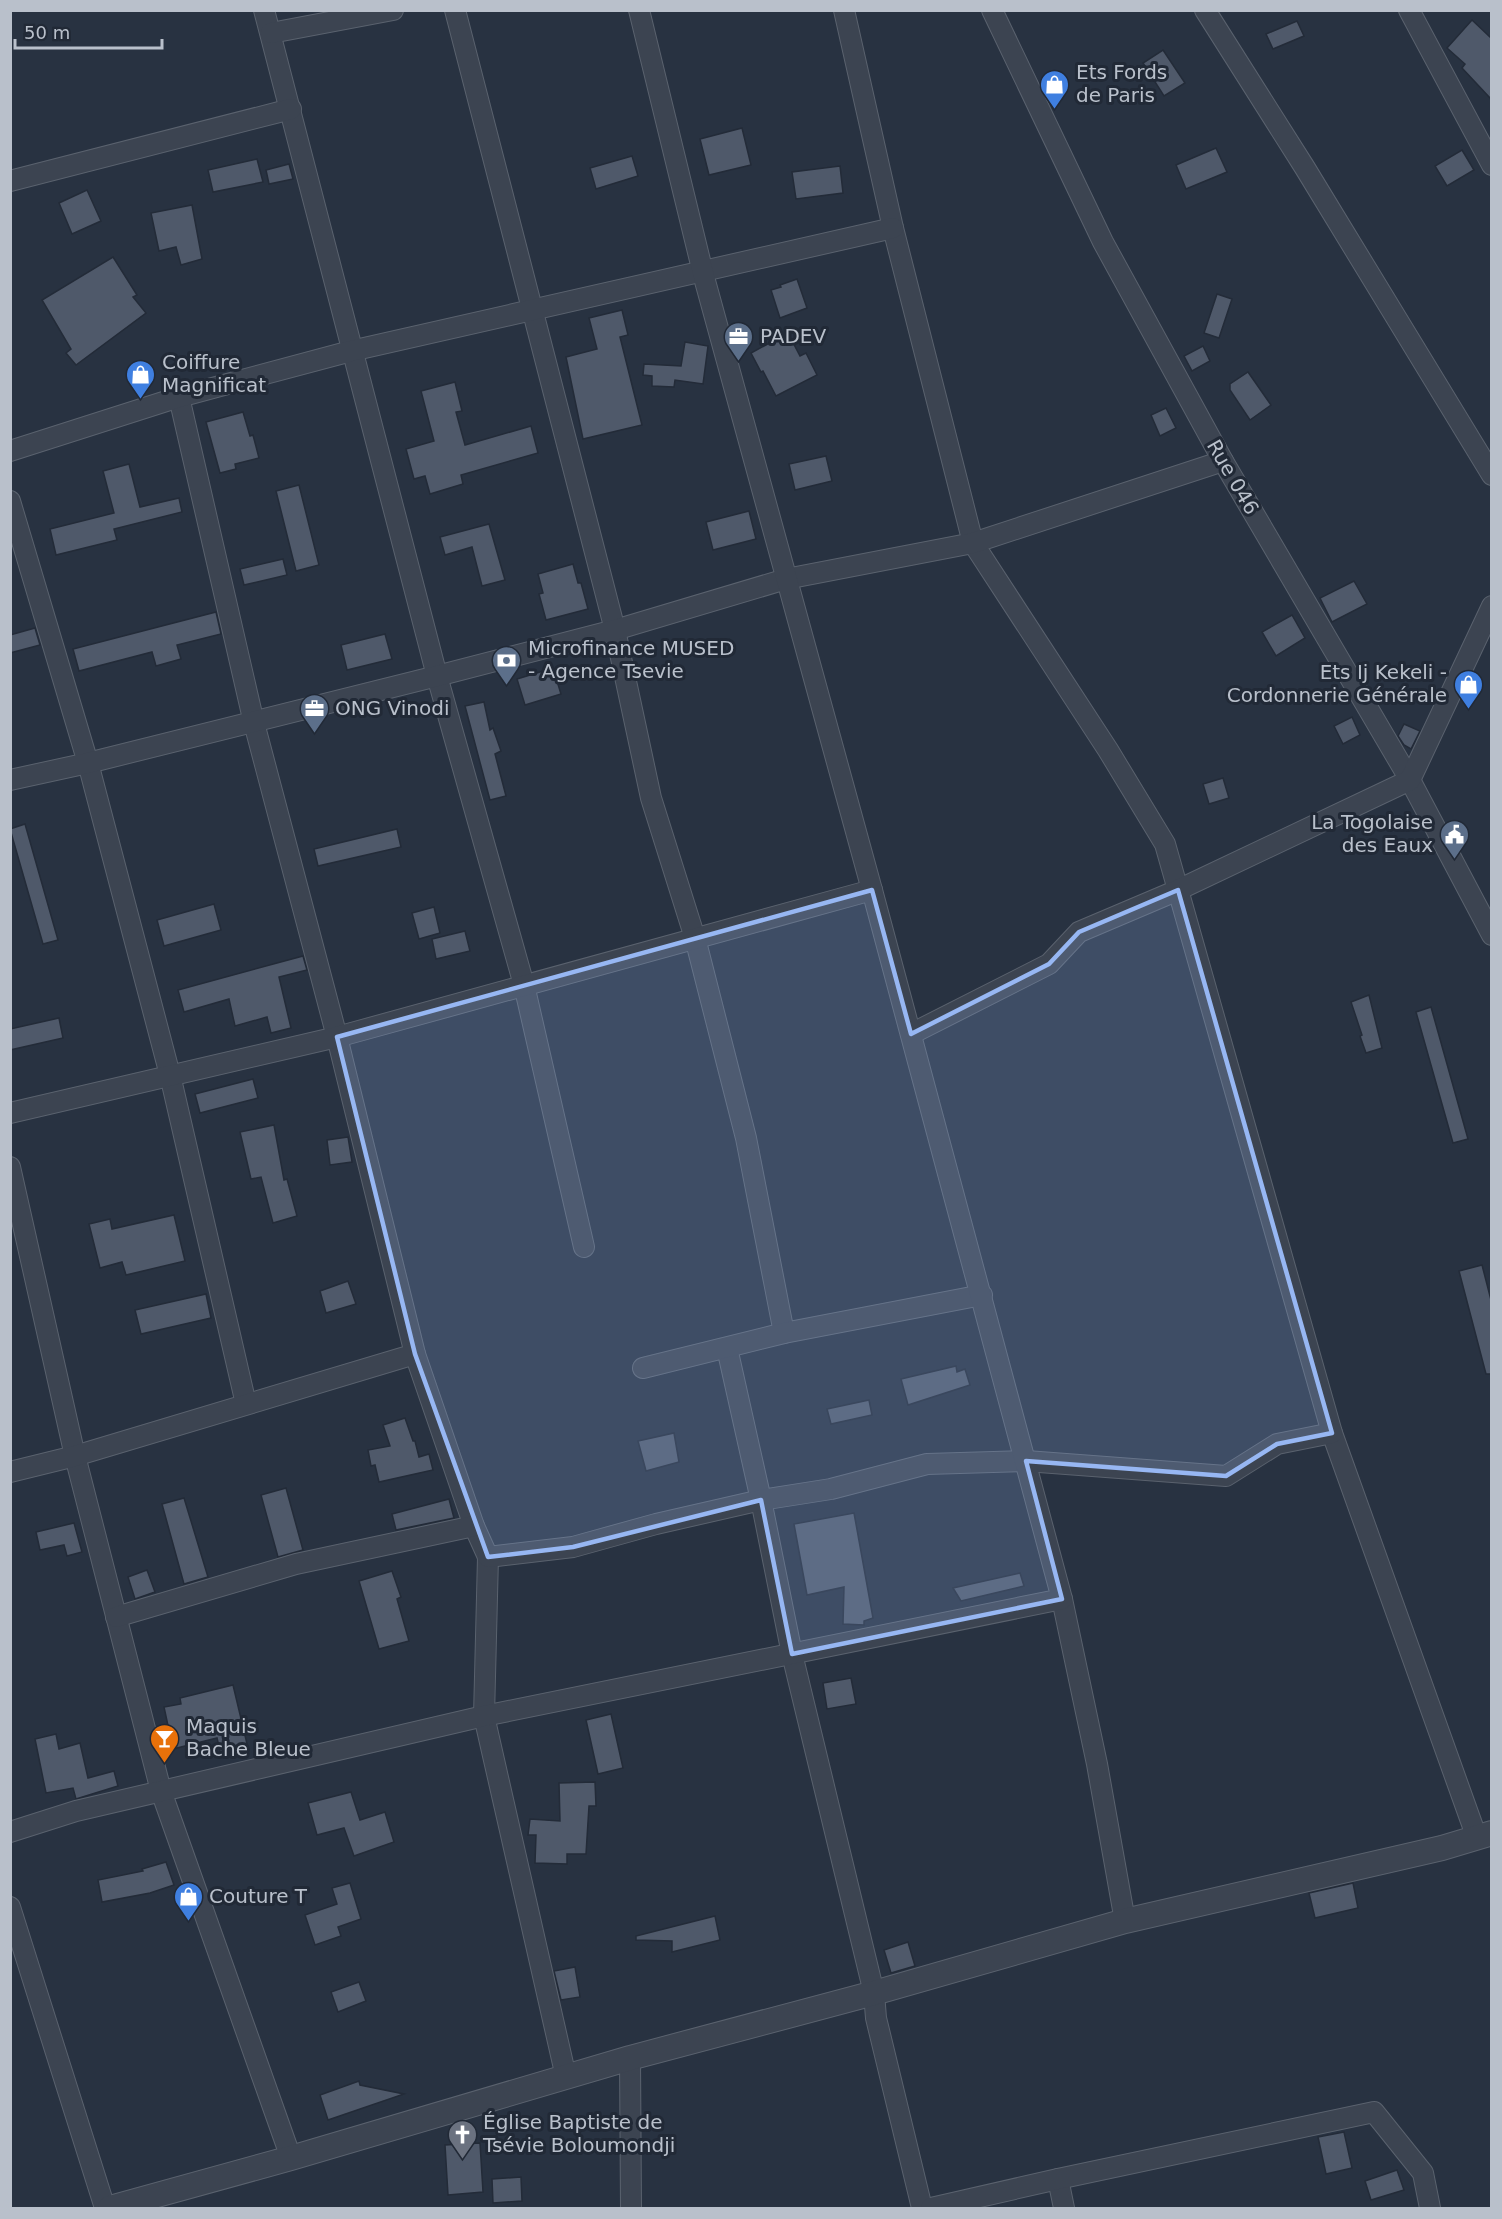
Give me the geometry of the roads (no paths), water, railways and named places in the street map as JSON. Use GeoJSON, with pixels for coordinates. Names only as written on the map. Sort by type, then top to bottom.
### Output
{"type":"FeatureCollection","features":[{"type":"Feature","properties":{"kind":"street"},"geometry":{"type":"LineString","coordinates":[[264,10],[437,676],[524,985],[584,1247]]}},
{"type":"Feature","properties":{"kind":"street"},"geometry":{"type":"LineString","coordinates":[[271,33],[393,10]]}},
{"type":"Feature","properties":{"kind":"street"},"geometry":{"type":"LineString","coordinates":[[455,10],[615,630],[651,798],[695,938],[746,1138],[784,1333]]}},
{"type":"Feature","properties":{"kind":"street"},"geometry":{"type":"LineString","coordinates":[[639,10],[703,272],[982,1295],[1062,1599],[1097,1764],[1125,1922]]}},
{"type":"Feature","properties":{"kind":"street"},"geometry":{"type":"LineString","coordinates":[[110,2208],[291,2158],[630,2058],[874,1994],[1125,1922],[1431,1851],[1484,1835],[1332,1433],[1165,844],[1108,750],[973,543],[893,228],[844,10]]}},
{"type":"Feature","properties":{"kind":"street","name":"Rue 046"},"geometry":{"type":"LineString","coordinates":[[992,10],[1103,242],[1223,461],[1410,780],[1491,935]]}},
{"type":"Feature","properties":{"kind":"street"},"geometry":{"type":"LineString","coordinates":[[1205,10],[1305,168],[1491,475]]}},
{"type":"Feature","properties":{"kind":"street"},"geometry":{"type":"LineString","coordinates":[[1409,10],[1491,165]]}},
{"type":"Feature","properties":{"kind":"street"},"geometry":{"type":"LineString","coordinates":[[10,181],[291,109]]}},
{"type":"Feature","properties":{"kind":"street"},"geometry":{"type":"LineString","coordinates":[[10,451],[179,397],[351,351],[893,228]]}},
{"type":"Feature","properties":{"kind":"street"},"geometry":{"type":"LineString","coordinates":[[179,397],[254,723],[337,1037],[415,1354],[474,1526],[488,1557],[484,1716],[566,2077]]}},
{"type":"Feature","properties":{"kind":"street"},"geometry":{"type":"LineString","coordinates":[[10,780],[254,723],[615,630],[786,579],[973,543],[1223,461]]}},
{"type":"Feature","properties":{"kind":"street"},"geometry":{"type":"LineString","coordinates":[[10,501],[88,763],[170,1075],[205,1217],[246,1404]]}},
{"type":"Feature","properties":{"kind":"street"},"geometry":{"type":"LineString","coordinates":[[911,1034],[1049,964],[1079,932],[1178,890],[1410,780],[1485,640],[1491,606]]}},
{"type":"Feature","properties":{"kind":"street"},"geometry":{"type":"LineString","coordinates":[[10,1113],[337,1037],[872,890]]}},
{"type":"Feature","properties":{"kind":"street"},"geometry":{"type":"LineString","coordinates":[[10,1167],[75,1456],[161,1791],[291,2158]]}},
{"type":"Feature","properties":{"kind":"street"},"geometry":{"type":"LineString","coordinates":[[643,1368],[784,1333],[982,1295]]}},
{"type":"Feature","properties":{"kind":"street"},"geometry":{"type":"LineString","coordinates":[[727,1348],[792,1653],[874,1994],[876,2018],[922,2208]]}},
{"type":"Feature","properties":{"kind":"street"},"geometry":{"type":"LineString","coordinates":[[10,1472],[75,1456],[415,1354]]}},
{"type":"Feature","properties":{"kind":"street"},"geometry":{"type":"LineString","coordinates":[[488,1557],[573,1546],[761,1500],[831,1490],[927,1464],[1026,1461],[1226,1476],[1277,1444],[1332,1433]]}},
{"type":"Feature","properties":{"kind":"street"},"geometry":{"type":"LineString","coordinates":[[116,1617],[296,1564],[474,1526]]}},
{"type":"Feature","properties":{"kind":"street"},"geometry":{"type":"LineString","coordinates":[[10,1832],[76,1811],[484,1716],[1062,1599]]}},
{"type":"Feature","properties":{"kind":"street"},"geometry":{"type":"LineString","coordinates":[[10,1907],[105,2208]]}},
{"type":"Feature","properties":{"kind":"street"},"geometry":{"type":"LineString","coordinates":[[630,2058],[631,2208]]}},
{"type":"Feature","properties":{"kind":"street"},"geometry":{"type":"LineString","coordinates":[[931,2208],[1374,2112],[1423,2173],[1430,2208]]}},
{"type":"Feature","properties":{"kind":"street"},"geometry":{"type":"LineString","coordinates":[[1058,2179],[1064,2208]]}},
{"type":"Feature","properties":{"kind":"place","name":"Ets Fords de Paris"},"geometry":{"type":"Point","coordinates":[1055,110]}},
{"type":"Feature","properties":{"kind":"place","name":"PADEV"},"geometry":{"type":"Point","coordinates":[739,362]}},
{"type":"Feature","properties":{"kind":"place","name":"Coiffure Magnificat"},"geometry":{"type":"Point","coordinates":[141,400]}},
{"type":"Feature","properties":{"kind":"place","name":"Microfinance MUSED - Agence Tsevie"},"geometry":{"type":"Point","coordinates":[507,686]}},
{"type":"Feature","properties":{"kind":"place","name":"Ets Ij Kekeli - Cordonnerie Générale"},"geometry":{"type":"Point","coordinates":[1468,710]}},
{"type":"Feature","properties":{"kind":"place","name":"ONG Vinodi"},"geometry":{"type":"Point","coordinates":[314,734]}},
{"type":"Feature","properties":{"kind":"place","name":"La Togolaise des Eaux"},"geometry":{"type":"Point","coordinates":[1454,860]}},
{"type":"Feature","properties":{"kind":"place","name":"Maquis Bache Bleue"},"geometry":{"type":"Point","coordinates":[165,1764]}},
{"type":"Feature","properties":{"kind":"place","name":"Couture T"},"geometry":{"type":"Point","coordinates":[188,1922]}},
{"type":"Feature","properties":{"kind":"place","name":"Église Baptiste de Tsévie Boloumondji"},"geometry":{"type":"Point","coordinates":[462,2160]}}]}
